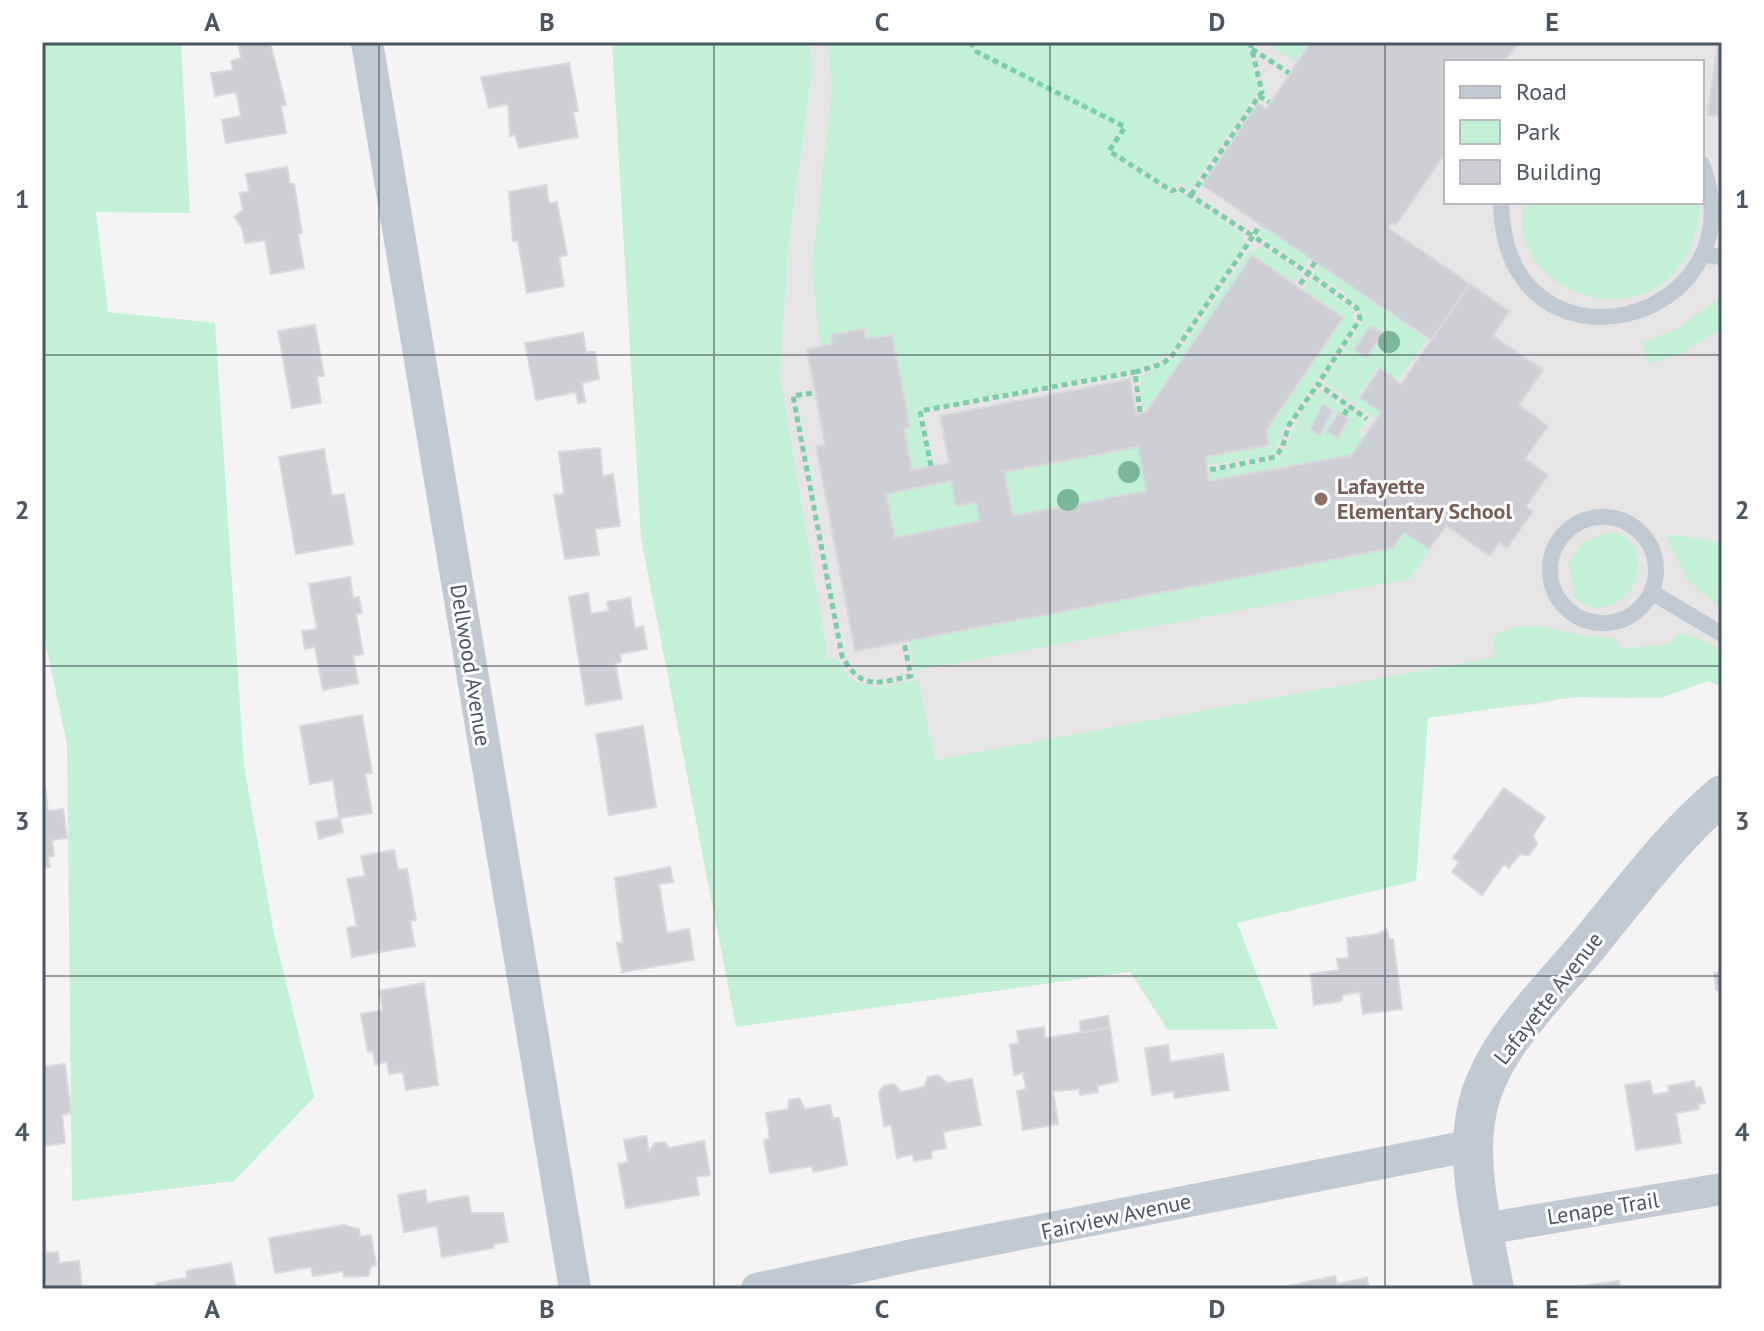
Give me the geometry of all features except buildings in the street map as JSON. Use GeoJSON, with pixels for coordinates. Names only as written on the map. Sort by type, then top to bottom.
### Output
{"type":"FeatureCollection","features":[{"type":"Feature","properties":{"kind":"street","name":"Dellwood Avenue"},"geometry":{"type":"LineString","coordinates":[[367,42],[575,1289]]}},
{"type":"Feature","properties":{"kind":"street","name":"Lafayette Avenue"},"geometry":{"type":"LineString","coordinates":[[1494,1289],[1474,1145],[1476,1115],[1482,1091],[1511,1039],[1693,819],[1722,795]]}},
{"type":"Feature","properties":{"kind":"street","name":"Fairview Avenue"},"geometry":{"type":"LineString","coordinates":[[757,1289],[918,1254],[1474,1145]]}},
{"type":"Feature","properties":{"kind":"street","name":"Lenape Trail"},"geometry":{"type":"LineString","coordinates":[[1484,1229],[1722,1189]]}},
{"type":"Feature","properties":{"kind":"lane"},"geometry":{"type":"LineString","coordinates":[[1501,204],[1502,231],[1512,263],[1533,290],[1561,309],[1594,319],[1628,317],[1660,306],[1714,256],[1711,186],[1704,169]]}},
{"type":"Feature","properties":{"kind":"lane"},"geometry":{"type":"LineString","coordinates":[[1588,519],[1623,520],[1643,535],[1655,558],[1656,576],[1651,592],[1641,607],[1627,617],[1610,622],[1584,619],[1563,604],[1554,589],[1553,555],[1573,527],[1588,519]]}},
{"type":"Feature","properties":{"kind":"lane"},"geometry":{"type":"LineString","coordinates":[[1651,592],[1722,634]]}},
{"type":"Feature","properties":{"kind":"path"},"geometry":{"type":"LineString","coordinates":[[970,42],[977,52],[1125,127],[1109,151],[1172,191],[1179,188],[1191,195],[1308,273],[1360,313],[1358,326],[1289,425],[1282,448],[1275,457],[1210,470]]}},
{"type":"Feature","properties":{"kind":"path"},"geometry":{"type":"LineString","coordinates":[[1191,195],[1262,92],[1251,45]]}},
{"type":"Feature","properties":{"kind":"path"},"geometry":{"type":"LineString","coordinates":[[1251,45],[1289,73]]}},
{"type":"Feature","properties":{"kind":"path"},"geometry":{"type":"LineString","coordinates":[[1259,96],[1269,102]]}},
{"type":"Feature","properties":{"kind":"path"},"geometry":{"type":"LineString","coordinates":[[931,466],[920,411],[1135,372],[1162,364],[1171,357],[1260,225]]}},
{"type":"Feature","properties":{"kind":"path"},"geometry":{"type":"LineString","coordinates":[[1298,287],[1315,262]]}},
{"type":"Feature","properties":{"kind":"path"},"geometry":{"type":"LineString","coordinates":[[1135,372],[1140,412]]}},
{"type":"Feature","properties":{"kind":"path"},"geometry":{"type":"LineString","coordinates":[[1318,384],[1367,419]]}},
{"type":"Feature","properties":{"kind":"path"},"geometry":{"type":"LineString","coordinates":[[812,393],[793,396],[842,656],[857,676],[871,684],[911,676],[904,643]]}},
{"type":"Feature","properties":{"kind":"path"},"geometry":{"type":"LineString","coordinates":[[1344,415],[1349,406]]}},
{"type":"Feature","properties":{"kind":"shaded area"},"geometry":{"type":"Polygon","coordinates":[[[810,42],[1722,42],[1722,687],[1708,681],[1660,698],[1574,697],[1529,705],[1487,707],[1043,782],[850,756],[818,614],[780,377],[788,249],[812,75],[810,42]]]}},
{"type":"Feature","properties":{"kind":"green space"},"geometry":{"type":"Polygon","coordinates":[[[42,42],[181,42],[190,213],[96,212],[108,312],[215,323],[244,766],[274,934],[314,1097],[234,1181],[72,1201],[67,744],[42,627],[42,42]]]}},
{"type":"Feature","properties":{"kind":"green space"},"geometry":{"type":"Polygon","coordinates":[[[612,42],[810,42],[812,74],[788,249],[780,377],[828,659],[838,659],[844,671],[861,684],[882,686],[918,680],[935,760],[1495,657],[1494,636],[1523,626],[1612,637],[1621,649],[1668,644],[1679,633],[1698,638],[1722,652],[1722,687],[1708,681],[1660,698],[1574,697],[1428,718],[1416,881],[1237,923],[1278,1029],[1168,1030],[1130,972],[736,1027],[641,538],[612,42]]]}},
{"type":"Feature","properties":{"kind":"green space"},"geometry":{"type":"Polygon","coordinates":[[[828,42],[1247,42],[1259,90],[1191,188],[1179,184],[1174,190],[1109,152],[1174,195],[1180,192],[1242,233],[1244,246],[1172,351],[1152,364],[1126,371],[918,411],[935,484],[951,481],[956,505],[976,502],[980,521],[895,538],[887,496],[835,505],[812,266],[832,89],[828,42]]]}},
{"type":"Feature","properties":{"kind":"green space"},"geometry":{"type":"Polygon","coordinates":[[[1265,42],[1309,42],[1295,62],[1265,42]]]}},
{"type":"Feature","properties":{"kind":"green space"},"geometry":{"type":"Polygon","coordinates":[[[1524,204],[1700,204],[1689,250],[1665,281],[1634,296],[1600,298],[1567,288],[1541,268],[1525,238],[1524,204]]]}},
{"type":"Feature","properties":{"kind":"green space"},"geometry":{"type":"Polygon","coordinates":[[[1263,226],[1310,258],[1304,267],[1260,236],[1263,226]]]}},
{"type":"Feature","properties":{"kind":"green space"},"geometry":{"type":"Polygon","coordinates":[[[1261,246],[1301,272],[1292,283],[1252,256],[1147,408],[1143,408],[1140,377],[1175,358],[1247,254],[1261,246]]]}},
{"type":"Feature","properties":{"kind":"green space"},"geometry":{"type":"Polygon","coordinates":[[[1320,265],[1427,340],[1398,380],[1378,367],[1357,396],[1381,412],[1376,419],[1326,384],[1325,379],[1361,326],[1361,317],[1354,301],[1314,273],[1320,265]]]}},
{"type":"Feature","properties":{"kind":"green space"},"geometry":{"type":"Polygon","coordinates":[[[1310,279],[1354,309],[1354,326],[1284,428],[1274,455],[1207,465],[1205,457],[1269,445],[1266,430],[1343,318],[1303,290],[1310,279]]]}},
{"type":"Feature","properties":{"kind":"green space"},"geometry":{"type":"Polygon","coordinates":[[[1722,296],[1722,328],[1682,353],[1649,364],[1642,343],[1675,330],[1722,296]]]}},
{"type":"Feature","properties":{"kind":"green space"},"geometry":{"type":"Polygon","coordinates":[[[1322,391],[1366,422],[1357,434],[1363,439],[1352,455],[1209,481],[1208,473],[1278,459],[1301,413],[1322,391]]]}},
{"type":"Feature","properties":{"kind":"green space"},"geometry":{"type":"Polygon","coordinates":[[[1138,447],[1146,491],[1013,516],[1004,472],[1138,447]]]}},
{"type":"Feature","properties":{"kind":"green space"},"geometry":{"type":"Polygon","coordinates":[[[1404,532],[1429,549],[1410,579],[914,671],[909,640],[1393,548],[1404,532]]]}},
{"type":"Feature","properties":{"kind":"green space"},"geometry":{"type":"Polygon","coordinates":[[[1609,532],[1624,537],[1633,546],[1638,559],[1637,572],[1632,586],[1623,597],[1610,605],[1592,608],[1575,599],[1568,564],[1582,543],[1609,532]]]}},
{"type":"Feature","properties":{"kind":"green space"},"geometry":{"type":"Polygon","coordinates":[[[1665,534],[1722,542],[1722,609],[1688,581],[1665,534]]]}},
{"type":"Feature","properties":{"kind":"place","name":"Lafayette Elementary School"},"geometry":{"type":"Point","coordinates":[1321,499]}}]}
